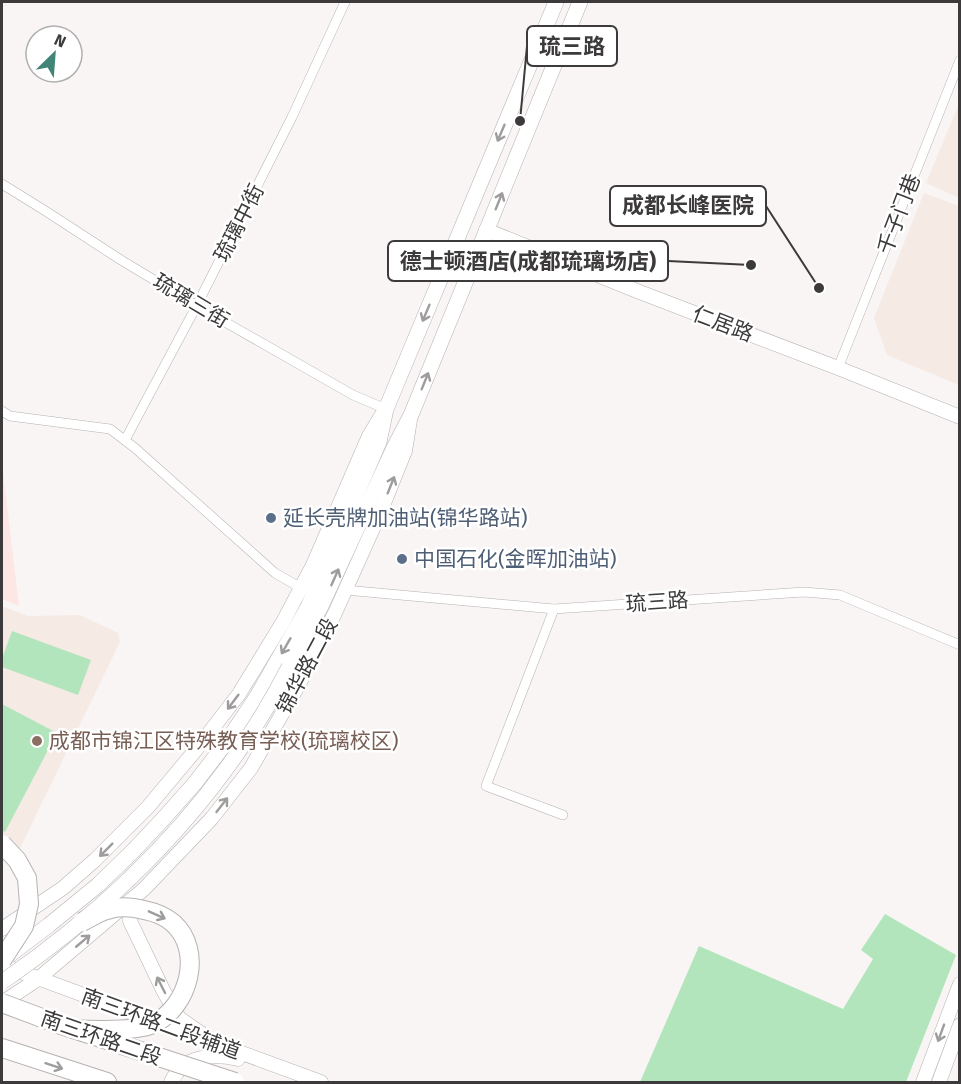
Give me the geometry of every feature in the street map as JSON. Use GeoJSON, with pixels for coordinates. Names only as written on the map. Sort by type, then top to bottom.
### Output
{"type":"FeatureCollection","features":[{"type":"Feature","properties":{"kind":"highway"},"geometry":{"type":"LineString","coordinates":[[2,844],[17,860],[27,878],[29,904],[24,926],[2,960]]}},
{"type":"Feature","properties":{"kind":"highway"},"geometry":{"type":"LineString","coordinates":[[71,1029],[132,1029],[152,1025],[171,1012],[188,981],[189,964],[182,934],[172,922],[161,915],[135,908],[116,908],[82,922]]}},
{"type":"Feature","properties":{"kind":"highway","name":"南三环路二段"},"geometry":{"type":"LineString","coordinates":[[2,1003],[71,1029],[235,1083]]}},
{"type":"Feature","properties":{"kind":"highway","name":"南三环路二段"},"geometry":{"type":"LineString","coordinates":[[2,1048],[107,1083]]}},
{"type":"Feature","properties":{"kind":"main road","name":"锦华路二段"},"geometry":{"type":"LineString","coordinates":[[2,929],[63,888],[95,860],[148,807],[239,694],[283,622],[313,565],[369,436],[386,409],[556,2]]}},
{"type":"Feature","properties":{"kind":"main road","name":"锦华路二段"},"geometry":{"type":"LineString","coordinates":[[2,982],[82,922],[142,867],[199,804],[239,753],[259,722],[321,606],[393,448],[411,415],[580,2]]}},
{"type":"Feature","properties":{"kind":"main road","name":"仁居路"},"geometry":{"type":"LineString","coordinates":[[486,230],[648,296],[960,417]]}},
{"type":"Feature","properties":{"kind":"main road","name":"锦华路二段"},"geometry":{"type":"LineString","coordinates":[[2,960],[98,885],[164,818],[228,740],[256,698],[308,607],[379,442],[386,409]]}},
{"type":"Feature","properties":{"kind":"main road","name":"锦华路二段"},"geometry":{"type":"LineString","coordinates":[[2,1003],[38,979],[144,889],[212,818],[250,768],[298,686],[345,590],[405,451],[411,415]]}},
{"type":"Feature","properties":{"kind":"main road"},"geometry":{"type":"LineString","coordinates":[[132,900],[130,921],[179,1018],[200,1033],[253,1058]]}},
{"type":"Feature","properties":{"kind":"main road","name":"南三环路二段辅道"},"geometry":{"type":"LineString","coordinates":[[2,965],[321,1083]]}},
{"type":"Feature","properties":{"kind":"main road"},"geometry":{"type":"LineString","coordinates":[[923,1083],[960,984]]}},
{"type":"Feature","properties":{"kind":"main road"},"geometry":{"type":"LineString","coordinates":[[939,1083],[960,1025]]}},
{"type":"Feature","properties":{"kind":"main road"},"geometry":{"type":"LineString","coordinates":[[171,1083],[176,1072],[197,1058],[226,1056],[301,1076]]}},
{"type":"Feature","properties":{"kind":"street","name":"琉璃中街"},"geometry":{"type":"LineString","coordinates":[[125,440],[292,117],[345,2]]}},
{"type":"Feature","properties":{"kind":"street","name":"千子门巷"},"geometry":{"type":"LineString","coordinates":[[838,368],[960,60]]}},
{"type":"Feature","properties":{"kind":"street","name":"琉璃三街"},"geometry":{"type":"LineString","coordinates":[[2,184],[196,305],[352,396],[386,409]]}},
{"type":"Feature","properties":{"kind":"street"},"geometry":{"type":"LineString","coordinates":[[2,411],[10,416],[110,429],[275,573],[301,588]]}},
{"type":"Feature","properties":{"kind":"street","name":"琉三路"},"geometry":{"type":"LineString","coordinates":[[345,590],[554,609],[792,593],[840,595],[960,645]]}},
{"type":"Feature","properties":{"kind":"street"},"geometry":{"type":"LineString","coordinates":[[554,609],[486,786],[563,815]]}},
{"type":"Feature","properties":{"kind":"shaded area"},"geometry":{"type":"Polygon","coordinates":[[[959,104],[960,198],[926,183],[959,104]]]}},
{"type":"Feature","properties":{"kind":"shaded area"},"geometry":{"type":"Polygon","coordinates":[[[924,193],[959,206],[959,385],[887,355],[874,318],[924,193]]]}},
{"type":"Feature","properties":{"kind":"shaded area"},"geometry":{"type":"Polygon","coordinates":[[[2,463],[19,606],[2,599],[2,463]]]}},
{"type":"Feature","properties":{"kind":"shaded area","name":"成都市锦江区特殊教育学校(琉璃校区)"},"geometry":{"type":"Polygon","coordinates":[[[2,606],[28,616],[80,615],[118,633],[120,642],[20,848],[2,840],[2,606]]]}},
{"type":"Feature","properties":{"kind":"green space"},"geometry":{"type":"Polygon","coordinates":[[[12,631],[91,660],[78,695],[2,667],[2,656],[12,631]]]}},
{"type":"Feature","properties":{"kind":"green space"},"geometry":{"type":"Polygon","coordinates":[[[2,704],[57,733],[5,832],[2,830],[2,704]]]}},
{"type":"Feature","properties":{"kind":"green space"},"geometry":{"type":"Polygon","coordinates":[[[885,914],[956,955],[906,1082],[640,1082],[699,946],[843,1009],[873,959],[861,950],[885,914]]]}},
{"type":"Feature","properties":{"kind":"place","name":"琉三路"},"geometry":{"type":"Point","coordinates":[520,121]}},
{"type":"Feature","properties":{"kind":"place","name":"德士顿酒店(成都琉璃场店)"},"geometry":{"type":"Point","coordinates":[751,265]}},
{"type":"Feature","properties":{"kind":"place","name":"成都长峰医院"},"geometry":{"type":"Point","coordinates":[819,288]}},
{"type":"Feature","properties":{"kind":"place","name":"延长壳牌加油站(锦华路站)"},"geometry":{"type":"Point","coordinates":[271,518]}},
{"type":"Feature","properties":{"kind":"place","name":"中国石化(金晖加油站)"},"geometry":{"type":"Point","coordinates":[402,559]}},
{"type":"Feature","properties":{"kind":"place","name":"成都市锦江区特殊教育学校(琉璃校区)"},"geometry":{"type":"Point","coordinates":[37,741]}}]}
